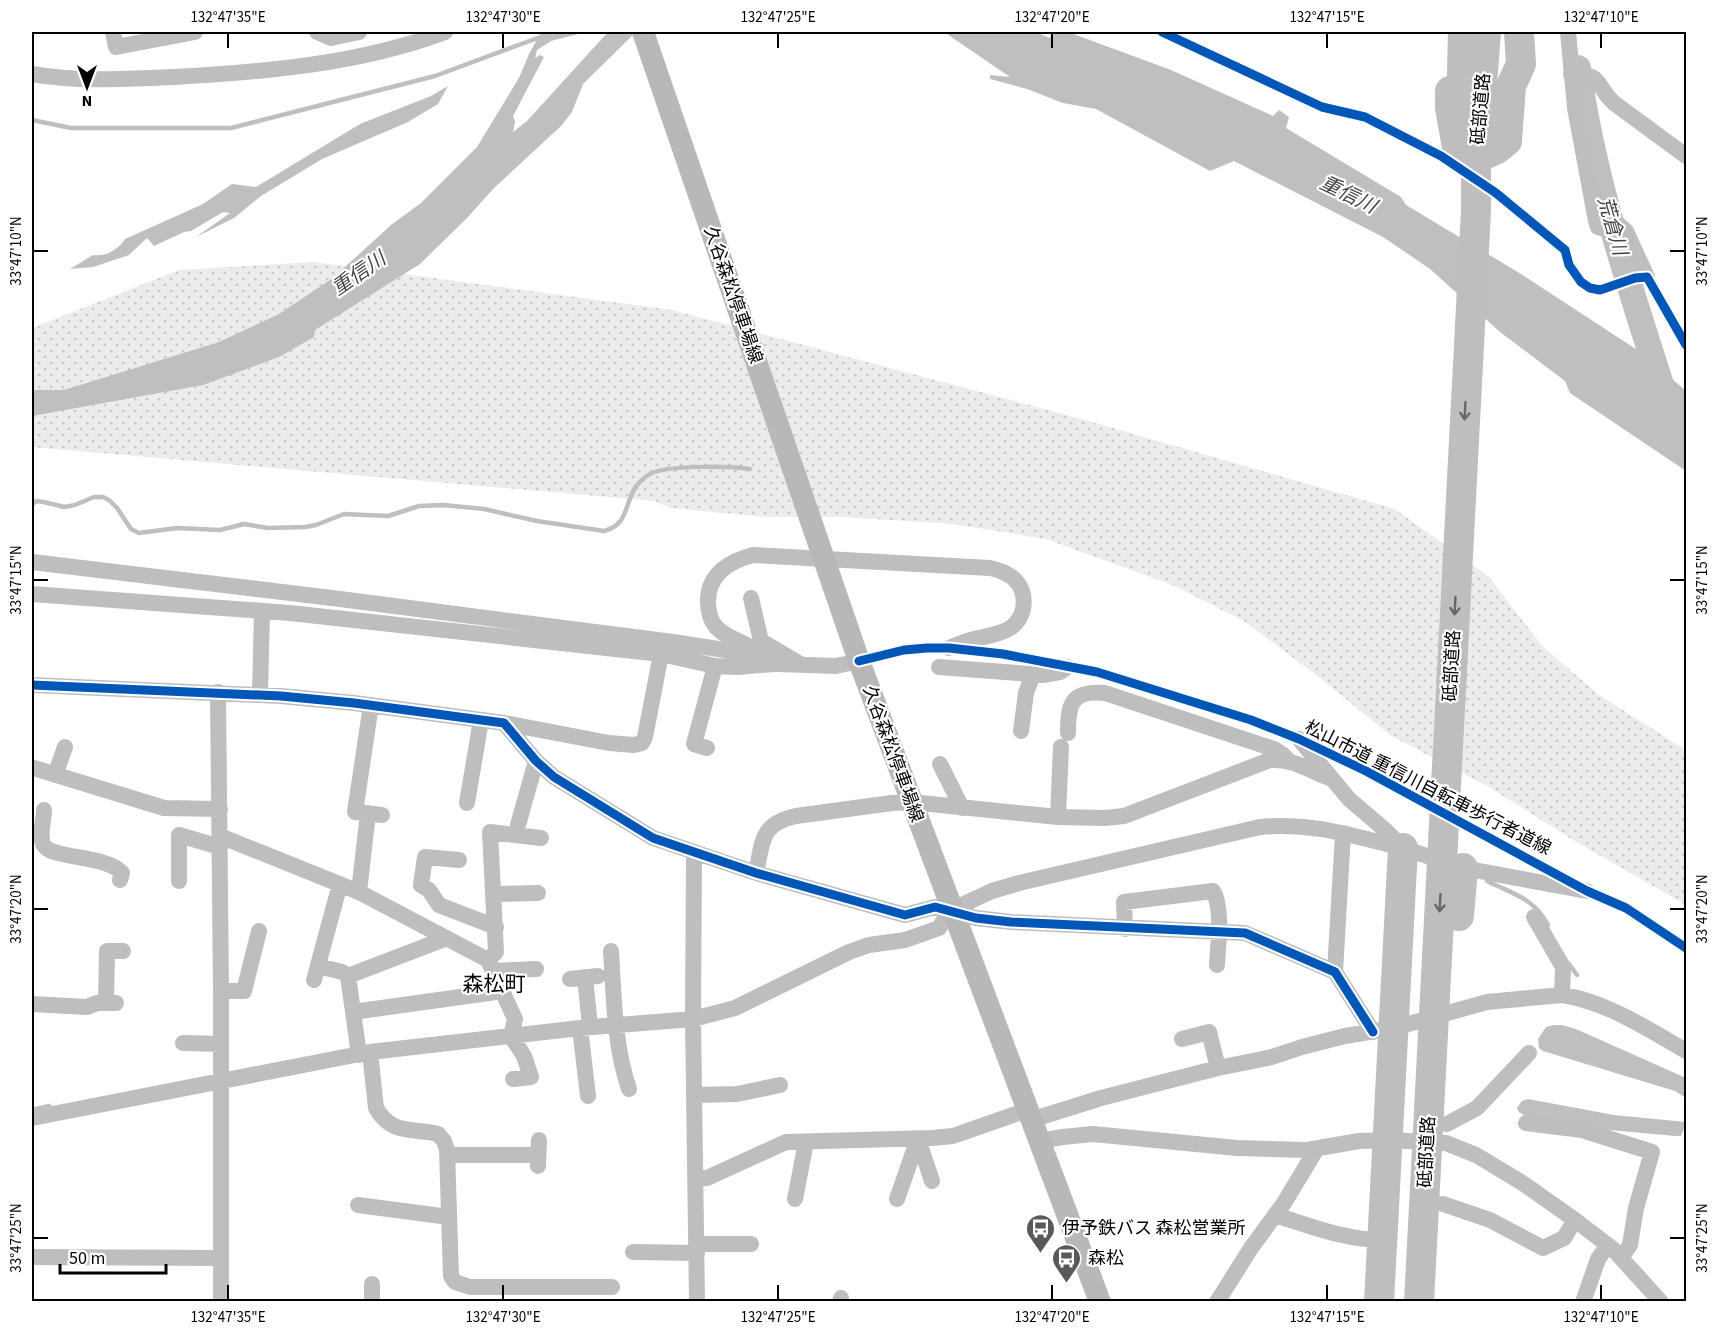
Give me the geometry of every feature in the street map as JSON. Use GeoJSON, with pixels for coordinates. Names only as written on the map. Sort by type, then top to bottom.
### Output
{"type":"FeatureCollection","features":[{"type":"Feature","properties":{"kind":"highway","name":"砥部道路"},"geometry":{"type":"LineString","coordinates":[[1409,1300],[1476,212],[1476,160],[1486,32]]}},
{"type":"Feature","properties":{"kind":"highway"},"geometry":{"type":"LineString","coordinates":[[1498,32],[1502,86]]}},
{"type":"Feature","properties":{"kind":"highway"},"geometry":{"type":"LineString","coordinates":[[1476,160],[1502,86],[1521,64],[1519,32]]}},
{"type":"Feature","properties":{"kind":"highway","name":"砥部道路"},"geometry":{"type":"LineString","coordinates":[[1409,1300],[1425,780],[1458,202],[1476,160],[1458,38]]}},
{"type":"Feature","properties":{"kind":"highway"},"geometry":{"type":"LineString","coordinates":[[1403,848],[1384,1030],[1389,1140],[1383,1240],[1409,1300]]}},
{"type":"Feature","properties":{"kind":"highway"},"geometry":{"type":"LineString","coordinates":[[1409,1300],[1443,1204],[1452,1011],[1463,868]]}},
{"type":"Feature","properties":{"kind":"main road","name":"久谷森松停車場線"},"geometry":{"type":"LineString","coordinates":[[643,32],[858,657],[951,910],[1100,1302]]}},
{"type":"Feature","properties":{"kind":"street"},"geometry":{"type":"LineString","coordinates":[[113,32],[116,47],[192,32]]}},
{"type":"Feature","properties":{"kind":"street"},"geometry":{"type":"LineString","coordinates":[[317,32],[331,38],[359,32]]}},
{"type":"Feature","properties":{"kind":"street"},"geometry":{"type":"LineString","coordinates":[[32,74],[70,79],[120,80],[238,72],[359,56],[445,32]]}},
{"type":"Feature","properties":{"kind":"street"},"geometry":{"type":"LineString","coordinates":[[1568,32],[1577,73],[1575,108],[1596,221],[1598,227],[1613,226],[1626,231],[1647,277]]}},
{"type":"Feature","properties":{"kind":"street"},"geometry":{"type":"LineString","coordinates":[[1577,73],[1600,82],[1607,96],[1614,103],[1686,156]]}},
{"type":"Feature","properties":{"kind":"street"},"geometry":{"type":"LineString","coordinates":[[771,660],[754,647],[724,633],[711,620],[708,607],[708,595],[717,573],[738,559],[753,555],[990,568],[1002,570],[1011,576],[1023,593],[1024,605],[1021,618],[1003,632],[949,648]]}},
{"type":"Feature","properties":{"kind":"street"},"geometry":{"type":"LineString","coordinates":[[32,562],[376,603],[673,642],[802,665],[836,666],[858,657]]}},
{"type":"Feature","properties":{"kind":"street"},"geometry":{"type":"LineString","coordinates":[[32,594],[262,611],[661,654],[715,666],[738,668],[771,660]]}},
{"type":"Feature","properties":{"kind":"street"},"geometry":{"type":"LineString","coordinates":[[751,598],[761,641],[802,665]]}},
{"type":"Feature","properties":{"kind":"street"},"geometry":{"type":"LineString","coordinates":[[260,694],[262,611]]}},
{"type":"Feature","properties":{"kind":"street"},"geometry":{"type":"LineString","coordinates":[[32,685],[260,694],[371,705],[504,723],[609,743],[634,745],[642,743],[645,737],[661,654]]}},
{"type":"Feature","properties":{"kind":"street"},"geometry":{"type":"LineString","coordinates":[[708,748],[694,744],[715,666]]}},
{"type":"Feature","properties":{"kind":"street"},"geometry":{"type":"LineString","coordinates":[[939,667],[980,668],[1033,674],[1052,674],[1068,667]]}},
{"type":"Feature","properties":{"kind":"street"},"geometry":{"type":"LineString","coordinates":[[1021,731],[1026,693],[1033,674]]}},
{"type":"Feature","properties":{"kind":"street"},"geometry":{"type":"LineString","coordinates":[[218,692],[221,991],[220,1302]]}},
{"type":"Feature","properties":{"kind":"street"},"geometry":{"type":"LineString","coordinates":[[1058,817],[1068,711],[1070,705],[1085,693],[1105,693],[1274,749],[1288,760],[1315,774],[1332,779]]}},
{"type":"Feature","properties":{"kind":"street"},"geometry":{"type":"LineString","coordinates":[[358,892],[375,814],[355,812],[351,784],[371,705]]}},
{"type":"Feature","properties":{"kind":"street"},"geometry":{"type":"LineString","coordinates":[[468,803],[481,720]]}},
{"type":"Feature","properties":{"kind":"street"},"geometry":{"type":"LineString","coordinates":[[504,723],[536,761],[554,777],[653,838],[694,853],[905,915],[935,907],[976,918],[999,921],[1125,929],[1245,933],[1335,972],[1384,1030]]}},
{"type":"Feature","properties":{"kind":"street"},"geometry":{"type":"LineString","coordinates":[[1299,739],[1349,799],[1403,848]]}},
{"type":"Feature","properties":{"kind":"street"},"geometry":{"type":"LineString","coordinates":[[55,775],[65,747]]}},
{"type":"Feature","properties":{"kind":"street"},"geometry":{"type":"LineString","coordinates":[[756,873],[765,836],[770,827],[781,819],[911,802],[1058,817],[1105,818],[1132,814],[1270,760],[1288,760]]}},
{"type":"Feature","properties":{"kind":"street"},"geometry":{"type":"LineString","coordinates":[[519,825],[536,761]]}},
{"type":"Feature","properties":{"kind":"street"},"geometry":{"type":"LineString","coordinates":[[940,764],[962,808]]}},
{"type":"Feature","properties":{"kind":"street"},"geometry":{"type":"LineString","coordinates":[[34,768],[164,808],[220,809]]}},
{"type":"Feature","properties":{"kind":"street"},"geometry":{"type":"LineString","coordinates":[[1335,972],[1339,832],[1349,817],[1349,799]]}},
{"type":"Feature","properties":{"kind":"street"},"geometry":{"type":"LineString","coordinates":[[44,810],[42,841],[45,847],[54,852],[109,864],[122,873],[120,880]]}},
{"type":"Feature","properties":{"kind":"street"},"geometry":{"type":"LineString","coordinates":[[32,1118],[364,1054],[585,1027],[693,1019],[735,1008],[849,952],[869,945],[905,940],[939,928],[951,910],[992,891],[1260,827],[1284,825],[1316,827],[1403,848],[1463,868],[1587,891]]}},
{"type":"Feature","properties":{"kind":"street"},"geometry":{"type":"LineString","coordinates":[[513,1079],[531,1077],[524,1056],[511,1036],[515,1019],[491,966],[496,952],[496,927],[490,832],[541,838]]}},
{"type":"Feature","properties":{"kind":"street"},"geometry":{"type":"LineString","coordinates":[[179,880],[179,835],[220,842],[358,892],[447,938],[491,966],[536,969]]}},
{"type":"Feature","properties":{"kind":"street"},"geometry":{"type":"LineString","coordinates":[[694,853],[693,1019],[697,1302]]}},
{"type":"Feature","properties":{"kind":"street"},"geometry":{"type":"LineString","coordinates":[[459,860],[425,857],[421,885],[429,890],[437,910],[496,927]]}},
{"type":"Feature","properties":{"kind":"street"},"geometry":{"type":"LineString","coordinates":[[340,884],[316,973],[342,972],[348,976],[353,1012],[376,1108],[380,1116],[387,1124],[438,1134],[444,1141],[447,1155],[451,1276],[455,1282],[463,1287],[612,1287]]}},
{"type":"Feature","properties":{"kind":"street"},"geometry":{"type":"LineString","coordinates":[[1125,929],[1124,902],[1213,891],[1217,897],[1219,932],[1217,965]]}},
{"type":"Feature","properties":{"kind":"street"},"geometry":{"type":"LineString","coordinates":[[494,894],[538,893]]}},
{"type":"Feature","properties":{"kind":"street"},"geometry":{"type":"LineString","coordinates":[[1534,916],[1563,967],[1563,995]]}},
{"type":"Feature","properties":{"kind":"street"},"geometry":{"type":"LineString","coordinates":[[221,991],[244,991],[259,930]]}},
{"type":"Feature","properties":{"kind":"street"},"geometry":{"type":"LineString","coordinates":[[348,976],[447,938]]}},
{"type":"Feature","properties":{"kind":"street"},"geometry":{"type":"LineString","coordinates":[[32,1004],[53,1011],[87,1007],[97,1003],[111,1004],[107,951],[123,951]]}},
{"type":"Feature","properties":{"kind":"street"},"geometry":{"type":"LineString","coordinates":[[611,951],[621,1066],[629,1089]]}},
{"type":"Feature","properties":{"kind":"street"},"geometry":{"type":"LineString","coordinates":[[584,977],[588,1096]]}},
{"type":"Feature","properties":{"kind":"street"},"geometry":{"type":"LineString","coordinates":[[353,1012],[503,991]]}},
{"type":"Feature","properties":{"kind":"street"},"geometry":{"type":"LineString","coordinates":[[696,1179],[707,1178],[786,1142],[953,1136],[1218,1068],[1272,1057],[1346,1036],[1384,1030],[1487,1002],[1574,996],[1622,1016],[1686,1051]]}},
{"type":"Feature","properties":{"kind":"street"},"geometry":{"type":"LineString","coordinates":[[1182,1039],[1209,1032],[1218,1068]]}},
{"type":"Feature","properties":{"kind":"street"},"geometry":{"type":"LineString","coordinates":[[183,1043],[221,1044]]}},
{"type":"Feature","properties":{"kind":"street"},"geometry":{"type":"LineString","coordinates":[[1039,1142],[1093,1134],[1237,1148],[1316,1150],[1359,1141],[1446,1134],[1477,1108],[1529,1053]]}},
{"type":"Feature","properties":{"kind":"street"},"geometry":{"type":"LineString","coordinates":[[694,1095],[736,1094],[780,1085]]}},
{"type":"Feature","properties":{"kind":"street"},"geometry":{"type":"LineString","coordinates":[[1526,1124],[1582,1130],[1652,1152],[1636,1208],[1630,1245],[1621,1258]]}},
{"type":"Feature","properties":{"kind":"street"},"geometry":{"type":"LineString","coordinates":[[1446,1134],[1524,1184],[1608,1245],[1661,1302]]}},
{"type":"Feature","properties":{"kind":"street"},"geometry":{"type":"LineString","coordinates":[[918,1139],[932,1181]]}},
{"type":"Feature","properties":{"kind":"street"},"geometry":{"type":"LineString","coordinates":[[897,1200],[918,1139]]}},
{"type":"Feature","properties":{"kind":"street"},"geometry":{"type":"LineString","coordinates":[[795,1199],[806,1142]]}},
{"type":"Feature","properties":{"kind":"street"},"geometry":{"type":"LineString","coordinates":[[1217,1302],[1316,1150]]}},
{"type":"Feature","properties":{"kind":"street"},"geometry":{"type":"LineString","coordinates":[[447,1155],[539,1154]]}},
{"type":"Feature","properties":{"kind":"street"},"geometry":{"type":"LineString","coordinates":[[1443,1204],[1490,1220],[1543,1248],[1564,1238],[1575,1220]]}},
{"type":"Feature","properties":{"kind":"street"},"geometry":{"type":"LineString","coordinates":[[358,1205],[449,1217]]}},
{"type":"Feature","properties":{"kind":"street"},"geometry":{"type":"LineString","coordinates":[[1275,1215],[1352,1238],[1383,1240]]}},
{"type":"Feature","properties":{"kind":"street"},"geometry":{"type":"LineString","coordinates":[[633,1252],[751,1244]]}},
{"type":"Feature","properties":{"kind":"street"},"geometry":{"type":"LineString","coordinates":[[1583,1302],[1598,1259],[1608,1245]]}},
{"type":"Feature","properties":{"kind":"street"},"geometry":{"type":"LineString","coordinates":[[32,1257],[220,1258]]}},
{"type":"Feature","properties":{"kind":"street"},"geometry":{"type":"LineString","coordinates":[[372,1284],[372,1302]]}},
{"type":"Feature","properties":{"kind":"shaded area"},"geometry":{"type":"Polygon","coordinates":[[[314,262],[672,310],[1074,417],[1395,509],[1489,577],[1542,646],[1599,695],[1686,750],[1686,905],[1573,840],[1489,787],[1390,735],[1319,677],[1244,621],[1173,585],[1046,539],[953,524],[844,517],[768,517],[670,508],[655,501],[32,447],[32,328],[179,270],[314,262]]]}},
{"type":"Feature","properties":{"kind":"water","name":"重信川"},"geometry":{"type":"Polygon","coordinates":[[[541,32],[586,32],[551,41],[537,50],[535,58],[540,55],[544,57],[513,116],[515,122],[513,132],[527,121],[608,32],[636,32],[583,84],[572,112],[561,126],[495,187],[420,264],[315,330],[314,337],[279,357],[203,385],[32,416],[32,390],[64,390],[219,342],[279,314],[333,278],[391,225],[421,203],[477,147],[519,78],[541,32]]]}},
{"type":"Feature","properties":{"kind":"water","name":"重信川"},"geometry":{"type":"Polygon","coordinates":[[[944,32],[1036,32],[1050,38],[1052,32],[1068,32],[1171,70],[1273,116],[1279,110],[1289,117],[1286,128],[1401,197],[1406,205],[1521,274],[1645,355],[1686,391],[1686,471],[1570,393],[1565,381],[1500,332],[1430,269],[1383,237],[1234,161],[1210,171],[1096,109],[1063,103],[1027,89],[990,79],[990,75],[1010,77],[944,32]]]}},
{"type":"Feature","properties":{"kind":"water"},"geometry":{"type":"Polygon","coordinates":[[[448,86],[438,104],[408,122],[322,159],[261,196],[234,218],[196,237],[230,213],[223,212],[191,231],[154,246],[147,238],[129,255],[93,267],[70,269],[93,255],[111,252],[125,239],[203,204],[232,184],[256,187],[360,124],[431,96],[448,86]]]}},
{"type":"Feature","properties":{"kind":"water"},"geometry":{"type":"Polygon","coordinates":[[[1554,1025],[1576,1029],[1686,1078],[1686,1098],[1675,1091],[1543,1051],[1539,1048],[1538,1039],[1546,1027],[1554,1025]]]}},
{"type":"Feature","properties":{"kind":"water"},"geometry":{"type":"Polygon","coordinates":[[[1528,1099],[1614,1115],[1686,1122],[1686,1124],[1681,1136],[1599,1129],[1525,1116],[1517,1108],[1522,1101],[1528,1099]]]}},
{"type":"Feature","properties":{"kind":"waterway"},"geometry":{"type":"LineString","coordinates":[[32,120],[71,128],[231,128],[435,76],[543,36]]}},
{"type":"Feature","properties":{"kind":"waterway","name":"荒倉川"},"geometry":{"type":"LineString","coordinates":[[1578,68],[1603,192],[1664,394]]}},
{"type":"Feature","properties":{"kind":"waterway"},"geometry":{"type":"LineString","coordinates":[[32,504],[37,501],[64,507],[94,497],[103,497],[117,508],[131,529],[139,533],[177,528],[220,530],[244,524],[268,528],[305,527],[344,514],[388,516],[419,506],[443,505],[484,509],[537,521],[604,531],[612,528],[621,520],[635,488],[652,473],[686,467],[750,469]]}},
{"type":"Feature","properties":{"kind":"waterway"},"geometry":{"type":"LineString","coordinates":[[1487,881],[1529,903],[1548,925]]}},
{"type":"Feature","properties":{"kind":"waterway"},"geometry":{"type":"LineString","coordinates":[[1569,964],[1577,975]]}},
{"type":"Feature","properties":{"kind":"waterway"},"geometry":{"type":"LineString","coordinates":[[32,1110],[49,1106]]}},
{"type":"Feature","properties":{"kind":"cycle path"},"geometry":{"type":"LineString","coordinates":[[1162,32],[1322,107],[1365,117],[1441,156],[1496,193],[1565,250],[1569,265],[1581,282],[1590,288],[1600,290],[1635,278],[1647,277],[1686,345]]}},
{"type":"Feature","properties":{"kind":"cycle path","name":"松山市道 重信川自転車歩行者道線"},"geometry":{"type":"LineString","coordinates":[[859,661],[904,650],[927,648],[1003,654],[1097,672],[1251,720],[1299,739],[1366,771],[1587,891],[1626,908],[1686,948]]}},
{"type":"Feature","properties":{"kind":"cycle path"},"geometry":{"type":"LineString","coordinates":[[32,685],[281,696],[354,703],[504,723],[536,761],[554,777],[653,838],[756,873],[905,915],[935,907],[976,918],[1011,922],[1245,933],[1335,972],[1373,1032]]}},
{"type":"Feature","properties":{"kind":"place","name":"伊予鉄バス 森松営業所"},"geometry":{"type":"Point","coordinates":[1041,1254]}},
{"type":"Feature","properties":{"kind":"place","name":"森松"},"geometry":{"type":"Point","coordinates":[1067,1284]}},
{"type":"Feature","properties":{"kind":"district","name":"森松町"},"geometry":{"type":"Point","coordinates":[494,984]}}]}
